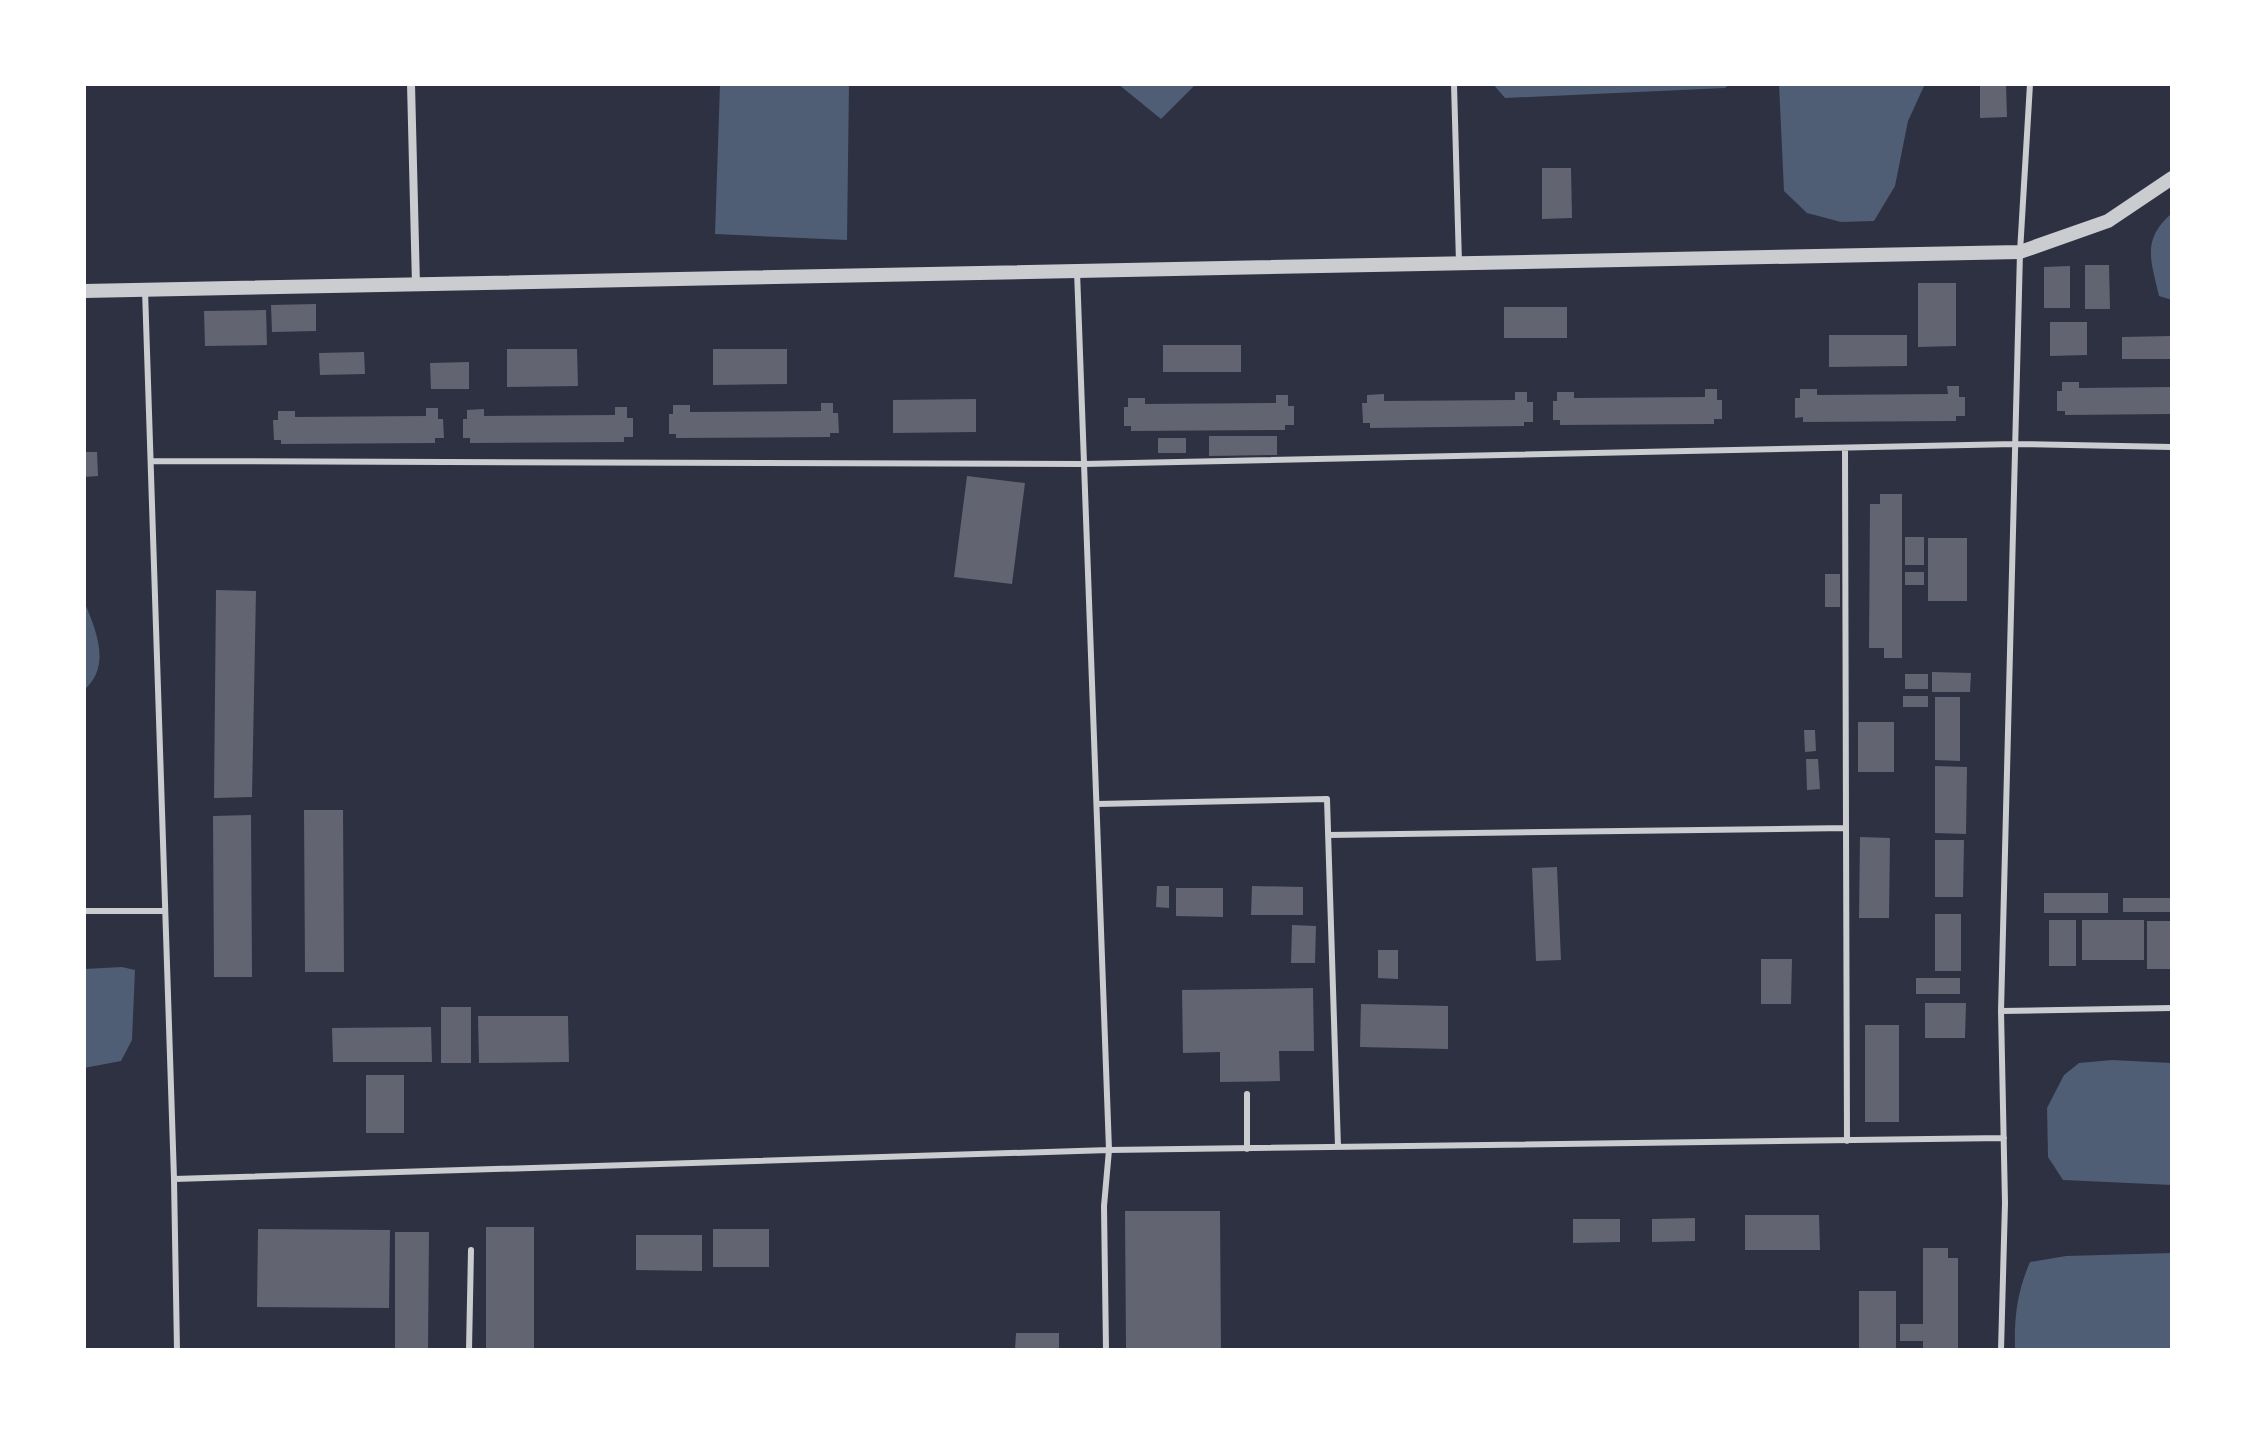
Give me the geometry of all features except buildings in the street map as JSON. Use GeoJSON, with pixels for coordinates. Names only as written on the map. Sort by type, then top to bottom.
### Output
{"type":"FeatureCollection","features":[{"type":"Feature","properties":{"kind":"street"},"geometry":{"type":"LineString","coordinates":[[411,84],[416,286]]}},
{"type":"Feature","properties":{"kind":"street"},"geometry":{"type":"LineString","coordinates":[[84,291],[2020,252],[2108,221],[2172,178]]}},
{"type":"Feature","properties":{"kind":"lane"},"geometry":{"type":"LineString","coordinates":[[1454,84],[1459,263]]}},
{"type":"Feature","properties":{"kind":"lane"},"geometry":{"type":"LineString","coordinates":[[2001,1350],[2004,1138],[2001,1011],[2020,252],[2030,84]]}},
{"type":"Feature","properties":{"kind":"lane"},"geometry":{"type":"LineString","coordinates":[[1077,271],[1109,1150],[1104,1206],[1106,1350]]}},
{"type":"Feature","properties":{"kind":"lane"},"geometry":{"type":"LineString","coordinates":[[145,290],[177,1350]]}},
{"type":"Feature","properties":{"kind":"lane"},"geometry":{"type":"LineString","coordinates":[[151,461],[1084,464],[2015,444],[2172,447]]}},
{"type":"Feature","properties":{"kind":"lane"},"geometry":{"type":"LineString","coordinates":[[1845,448],[1847,1141]]}},
{"type":"Feature","properties":{"kind":"lane"},"geometry":{"type":"LineString","coordinates":[[1097,804],[1327,799],[1338,1147]]}},
{"type":"Feature","properties":{"kind":"lane"},"geometry":{"type":"LineString","coordinates":[[1328,835],[1846,828]]}},
{"type":"Feature","properties":{"kind":"lane"},"geometry":{"type":"LineString","coordinates":[[84,911],[165,911]]}},
{"type":"Feature","properties":{"kind":"lane"},"geometry":{"type":"LineString","coordinates":[[2001,1011],[2172,1008]]}},
{"type":"Feature","properties":{"kind":"lane"},"geometry":{"type":"LineString","coordinates":[[1247,1094],[1247,1149]]}},
{"type":"Feature","properties":{"kind":"lane"},"geometry":{"type":"LineString","coordinates":[[174,1179],[1109,1150],[2004,1138]]}},
{"type":"Feature","properties":{"kind":"lane"},"geometry":{"type":"LineString","coordinates":[[469,1350],[471,1250]]}},
{"type":"Feature","properties":{"kind":"water"},"geometry":{"type":"Polygon","coordinates":[[[720,84],[849,84],[847,240],[715,234],[720,84]]]}},
{"type":"Feature","properties":{"kind":"water"},"geometry":{"type":"Polygon","coordinates":[[[1118,84],[1196,84],[1161,119],[1118,84]]]}},
{"type":"Feature","properties":{"kind":"water"},"geometry":{"type":"Polygon","coordinates":[[[1493,84],[1730,84],[1725,88],[1505,98],[1493,84]]]}},
{"type":"Feature","properties":{"kind":"water"},"geometry":{"type":"Polygon","coordinates":[[[1779,84],[1925,84],[1908,121],[1895,186],[1874,221],[1841,222],[1807,213],[1784,191],[1779,84]]]}},
{"type":"Feature","properties":{"kind":"water"},"geometry":{"type":"Polygon","coordinates":[[[2172,213],[2172,300],[2159,296],[2151,251],[2156,232],[2172,213]]]}},
{"type":"Feature","properties":{"kind":"water"},"geometry":{"type":"Polygon","coordinates":[[[84,601],[97,636],[99,659],[98,670],[84,690],[84,601]]]}},
{"type":"Feature","properties":{"kind":"water"},"geometry":{"type":"Polygon","coordinates":[[[122,967],[135,970],[132,1040],[121,1061],[84,1068],[84,969],[122,967]]]}},
{"type":"Feature","properties":{"kind":"water"},"geometry":{"type":"Polygon","coordinates":[[[2112,1060],[2172,1063],[2172,1185],[2063,1180],[2048,1157],[2047,1108],[2064,1075],[2079,1063],[2112,1060]]]}},
{"type":"Feature","properties":{"kind":"water"},"geometry":{"type":"Polygon","coordinates":[[[2172,1253],[2172,1350],[2015,1350],[2017,1305],[2030,1262],[2066,1256],[2172,1253]]]}}]}
